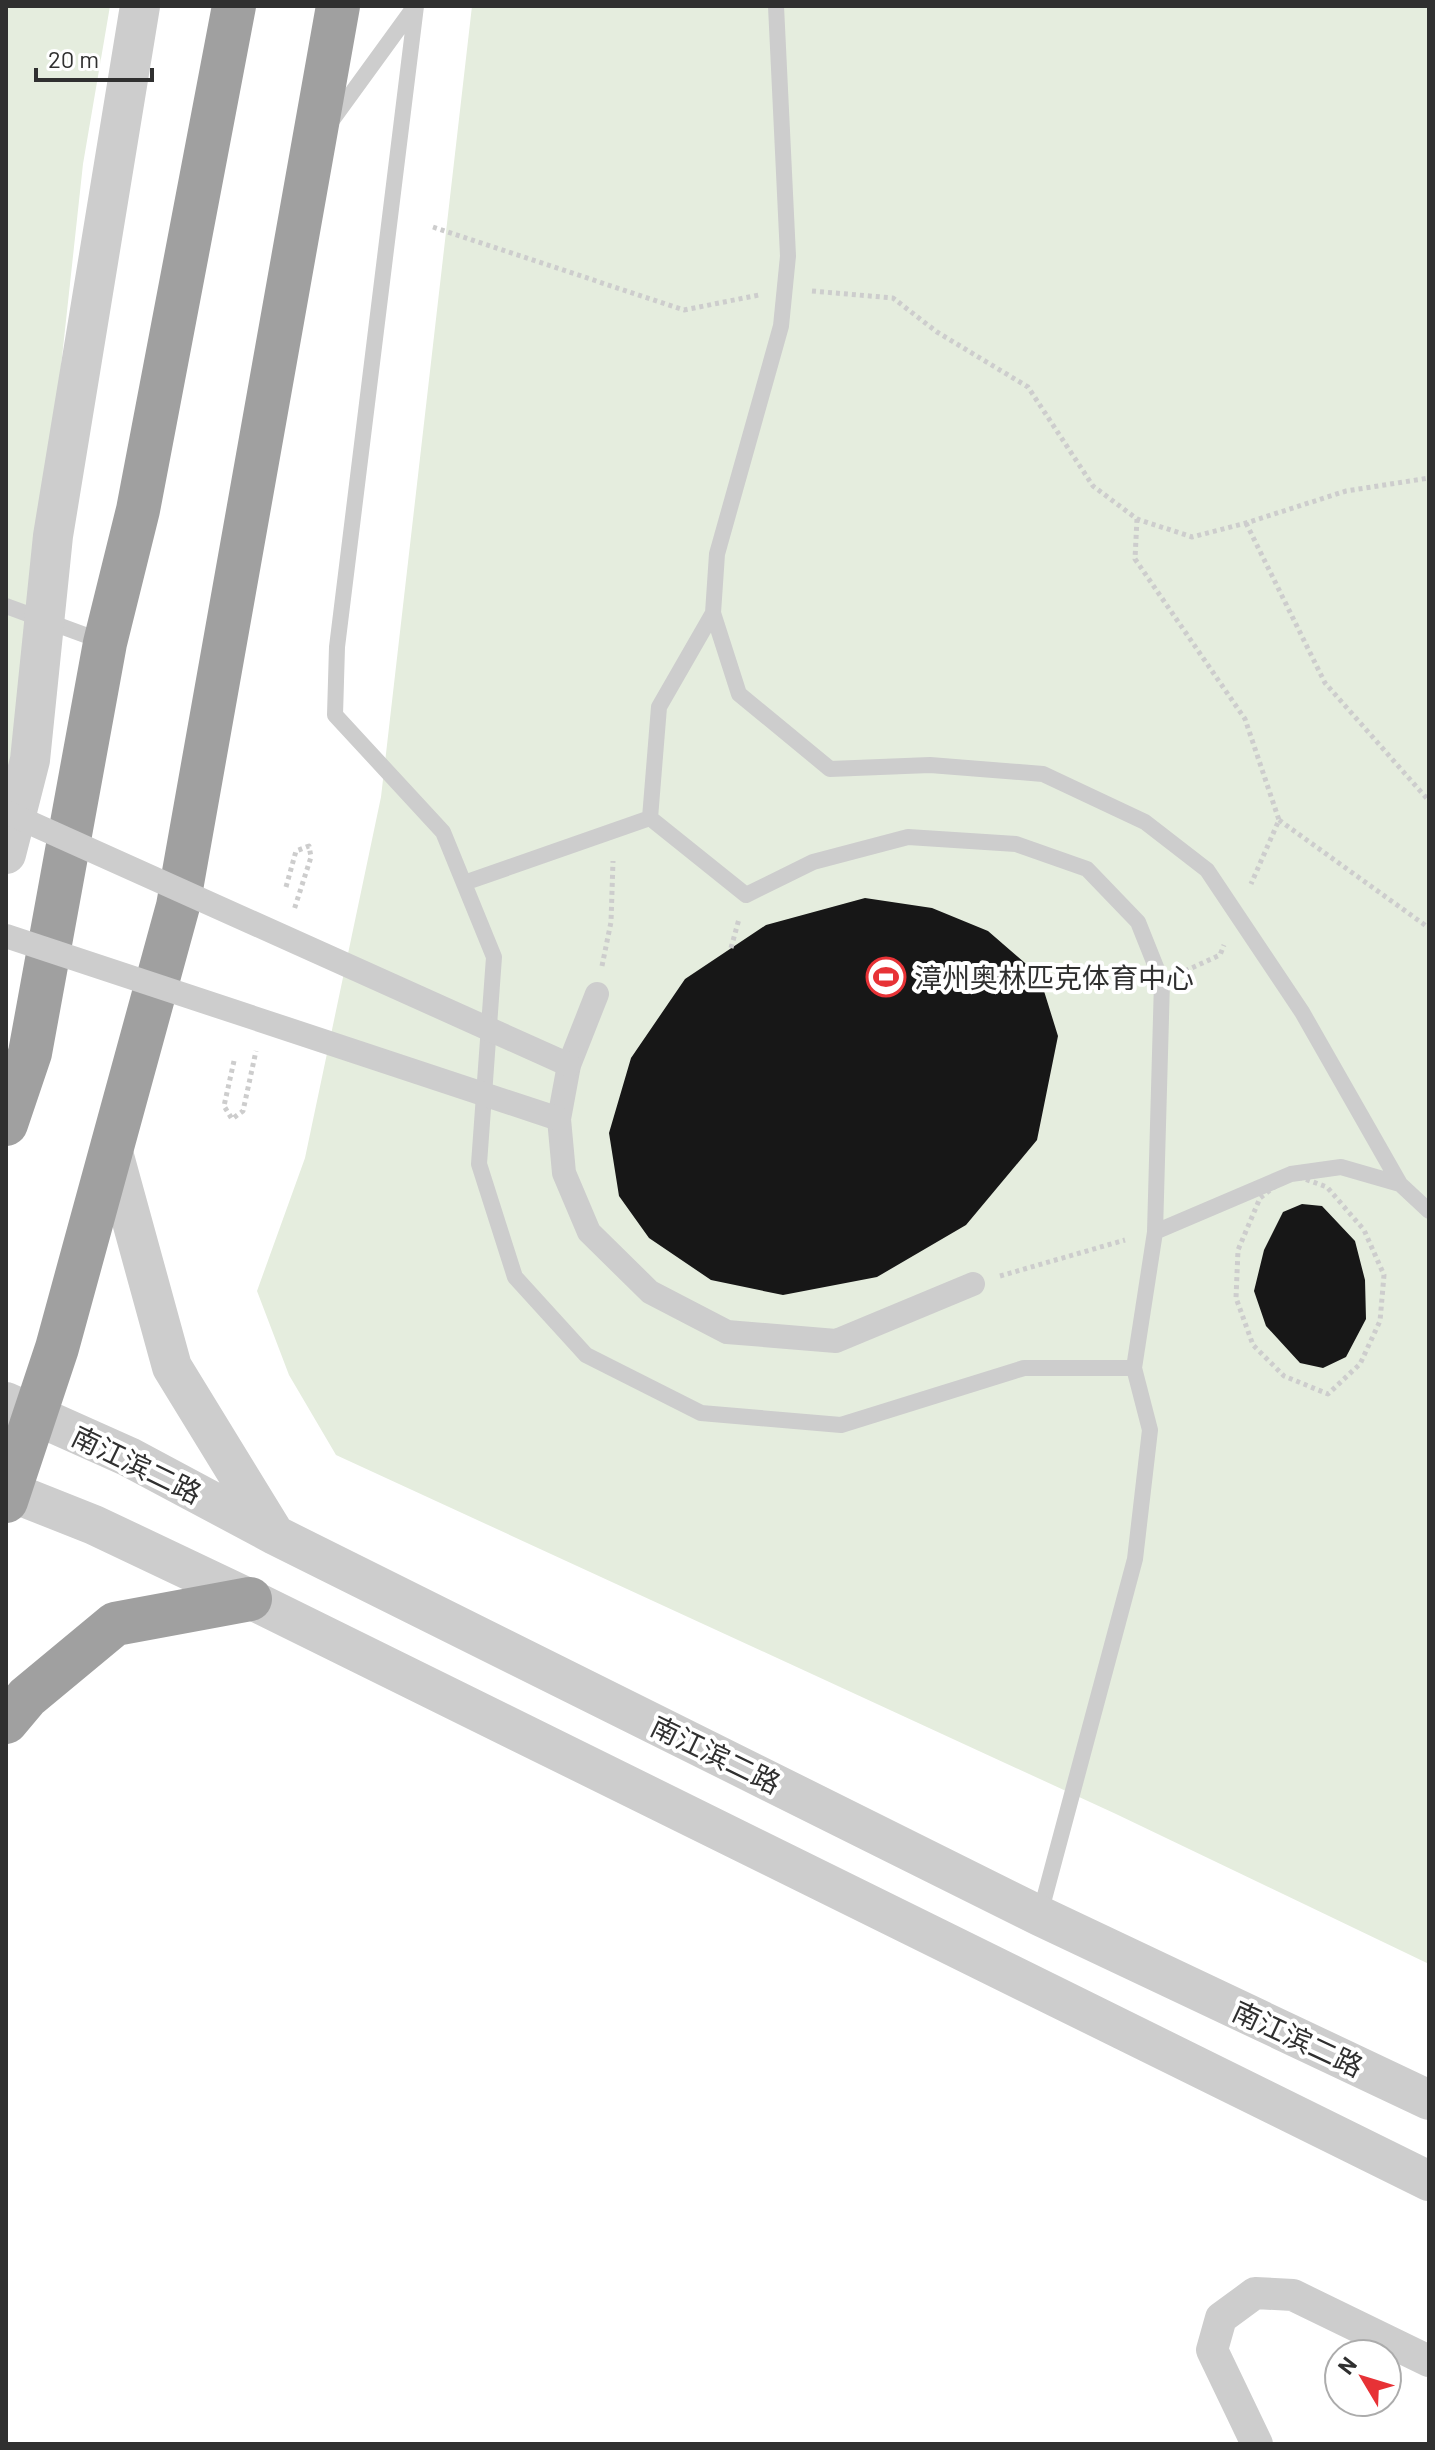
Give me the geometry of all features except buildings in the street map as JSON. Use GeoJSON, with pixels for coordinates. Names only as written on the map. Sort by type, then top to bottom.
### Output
{"type":"FeatureCollection","features":[{"type":"Feature","properties":{"kind":"highway"},"geometry":{"type":"LineString","coordinates":[[6,1124],[30,1053],[105,643],[138,510],[234,6]]}},
{"type":"Feature","properties":{"kind":"highway"},"geometry":{"type":"LineString","coordinates":[[7,1494],[20,1409],[57,1348],[178,906],[338,6]]}},
{"type":"Feature","properties":{"kind":"highway"},"geometry":{"type":"LineString","coordinates":[[16,1709],[115,1624],[250,1599]]}},
{"type":"Feature","properties":{"kind":"street"},"geometry":{"type":"LineString","coordinates":[[6,854],[30,760],[53,536],[140,6]]}},
{"type":"Feature","properties":{"kind":"street"},"geometry":{"type":"LineString","coordinates":[[6,812],[569,1065]]}},
{"type":"Feature","properties":{"kind":"street"},"geometry":{"type":"LineString","coordinates":[[6,936],[559,1119]]}},
{"type":"Feature","properties":{"kind":"street"},"geometry":{"type":"LineString","coordinates":[[597,994],[569,1065],[559,1119],[564,1173],[589,1232],[650,1292],[727,1332],[836,1341],[973,1284]]}},
{"type":"Feature","properties":{"kind":"street"},"geometry":{"type":"LineString","coordinates":[[111,1145],[172,1367],[275,1535]]}},
{"type":"Feature","properties":{"kind":"street","name":"南江滨二路"},"geometry":{"type":"LineString","coordinates":[[20,1409],[129,1457],[275,1535],[1040,1916],[1429,2100]]}},
{"type":"Feature","properties":{"kind":"street"},"geometry":{"type":"LineString","coordinates":[[7,1494],[94,1525],[250,1599],[1429,2181]]}},
{"type":"Feature","properties":{"kind":"street"},"geometry":{"type":"LineString","coordinates":[[6,1748],[16,1709]]}},
{"type":"Feature","properties":{"kind":"street"},"geometry":{"type":"LineString","coordinates":[[1257,2444],[1212,2350],[1221,2318],[1255,2293],[1293,2295],[1429,2361]]}},
{"type":"Feature","properties":{"kind":"lane"},"geometry":{"type":"LineString","coordinates":[[313,147],[415,6]]}},
{"type":"Feature","properties":{"kind":"lane"},"geometry":{"type":"LineString","coordinates":[[415,6],[337,647],[335,715],[443,832],[494,957],[479,1164],[515,1277],[586,1355],[701,1413],[841,1425],[1024,1368],[1134,1368]]}},
{"type":"Feature","properties":{"kind":"lane"},"geometry":{"type":"LineString","coordinates":[[776,6],[788,256],[785,289],[781,326],[717,554],[713,613],[739,694],[830,769],[930,765],[1043,774],[1145,822],[1207,870],[1302,1012],[1400,1184],[1429,1211]]}},
{"type":"Feature","properties":{"kind":"lane"},"geometry":{"type":"LineString","coordinates":[[6,606],[105,643]]}},
{"type":"Feature","properties":{"kind":"lane"},"geometry":{"type":"LineString","coordinates":[[650,818],[659,707],[713,613]]}},
{"type":"Feature","properties":{"kind":"lane"},"geometry":{"type":"LineString","coordinates":[[464,883],[650,818]]}},
{"type":"Feature","properties":{"kind":"lane"},"geometry":{"type":"LineString","coordinates":[[650,818],[746,895],[813,862],[908,837],[1016,844],[1087,869],[1138,922],[1162,982],[1155,1232],[1134,1368],[1150,1430],[1135,1559],[1040,1916]]}},
{"type":"Feature","properties":{"kind":"lane"},"geometry":{"type":"LineString","coordinates":[[1155,1232],[1291,1174],[1341,1167],[1400,1184]]}},
{"type":"Feature","properties":{"kind":"path"},"geometry":{"type":"LineString","coordinates":[[433,227],[684,310],[785,289],[893,298],[937,332],[1028,387],[1093,486],[1137,519],[1192,537],[1346,491],[1429,478]]}},
{"type":"Feature","properties":{"kind":"path"},"geometry":{"type":"LineString","coordinates":[[1137,519],[1135,559],[1245,719],[1279,820],[1429,928]]}},
{"type":"Feature","properties":{"kind":"path"},"geometry":{"type":"LineString","coordinates":[[1246,523],[1325,683],[1429,801]]}},
{"type":"Feature","properties":{"kind":"path"},"geometry":{"type":"LineString","coordinates":[[1162,982],[1220,955],[1279,820]]}},
{"type":"Feature","properties":{"kind":"path"},"geometry":{"type":"LineString","coordinates":[[597,994],[611,922],[615,830]]}},
{"type":"Feature","properties":{"kind":"path"},"geometry":{"type":"LineString","coordinates":[[285,938],[311,857],[309,846],[296,851],[286,887]]}},
{"type":"Feature","properties":{"kind":"path"},"geometry":{"type":"LineString","coordinates":[[234,1061],[224,1106],[232,1119],[243,1111],[263,1023]]}},
{"type":"Feature","properties":{"kind":"path"},"geometry":{"type":"LineString","coordinates":[[1291,1174],[1327,1187],[1364,1230],[1384,1275],[1380,1321],[1360,1364],[1328,1394],[1284,1376],[1253,1345],[1236,1298],[1238,1250],[1260,1198],[1291,1174]]}},
{"type":"Feature","properties":{"kind":"path"},"geometry":{"type":"LineString","coordinates":[[973,1284],[1155,1232]]}},
{"type":"Feature","properties":{"kind":"green space"},"geometry":{"type":"Polygon","coordinates":[[[6,6],[110,6],[83,164],[24,707],[6,800],[6,6]]]}},
{"type":"Feature","properties":{"kind":"green space","name":"漳州奥林匹克体育中心"},"geometry":{"type":"Polygon","coordinates":[[[472,6],[1429,6],[1429,1964],[1116,1814],[336,1455],[289,1375],[257,1291],[305,1158],[381,797],[472,6]]]}},
{"type":"Feature","properties":{"kind":"place","name":"漳州奥林匹克体育中心"},"geometry":{"type":"Point","coordinates":[886,977]}}]}
